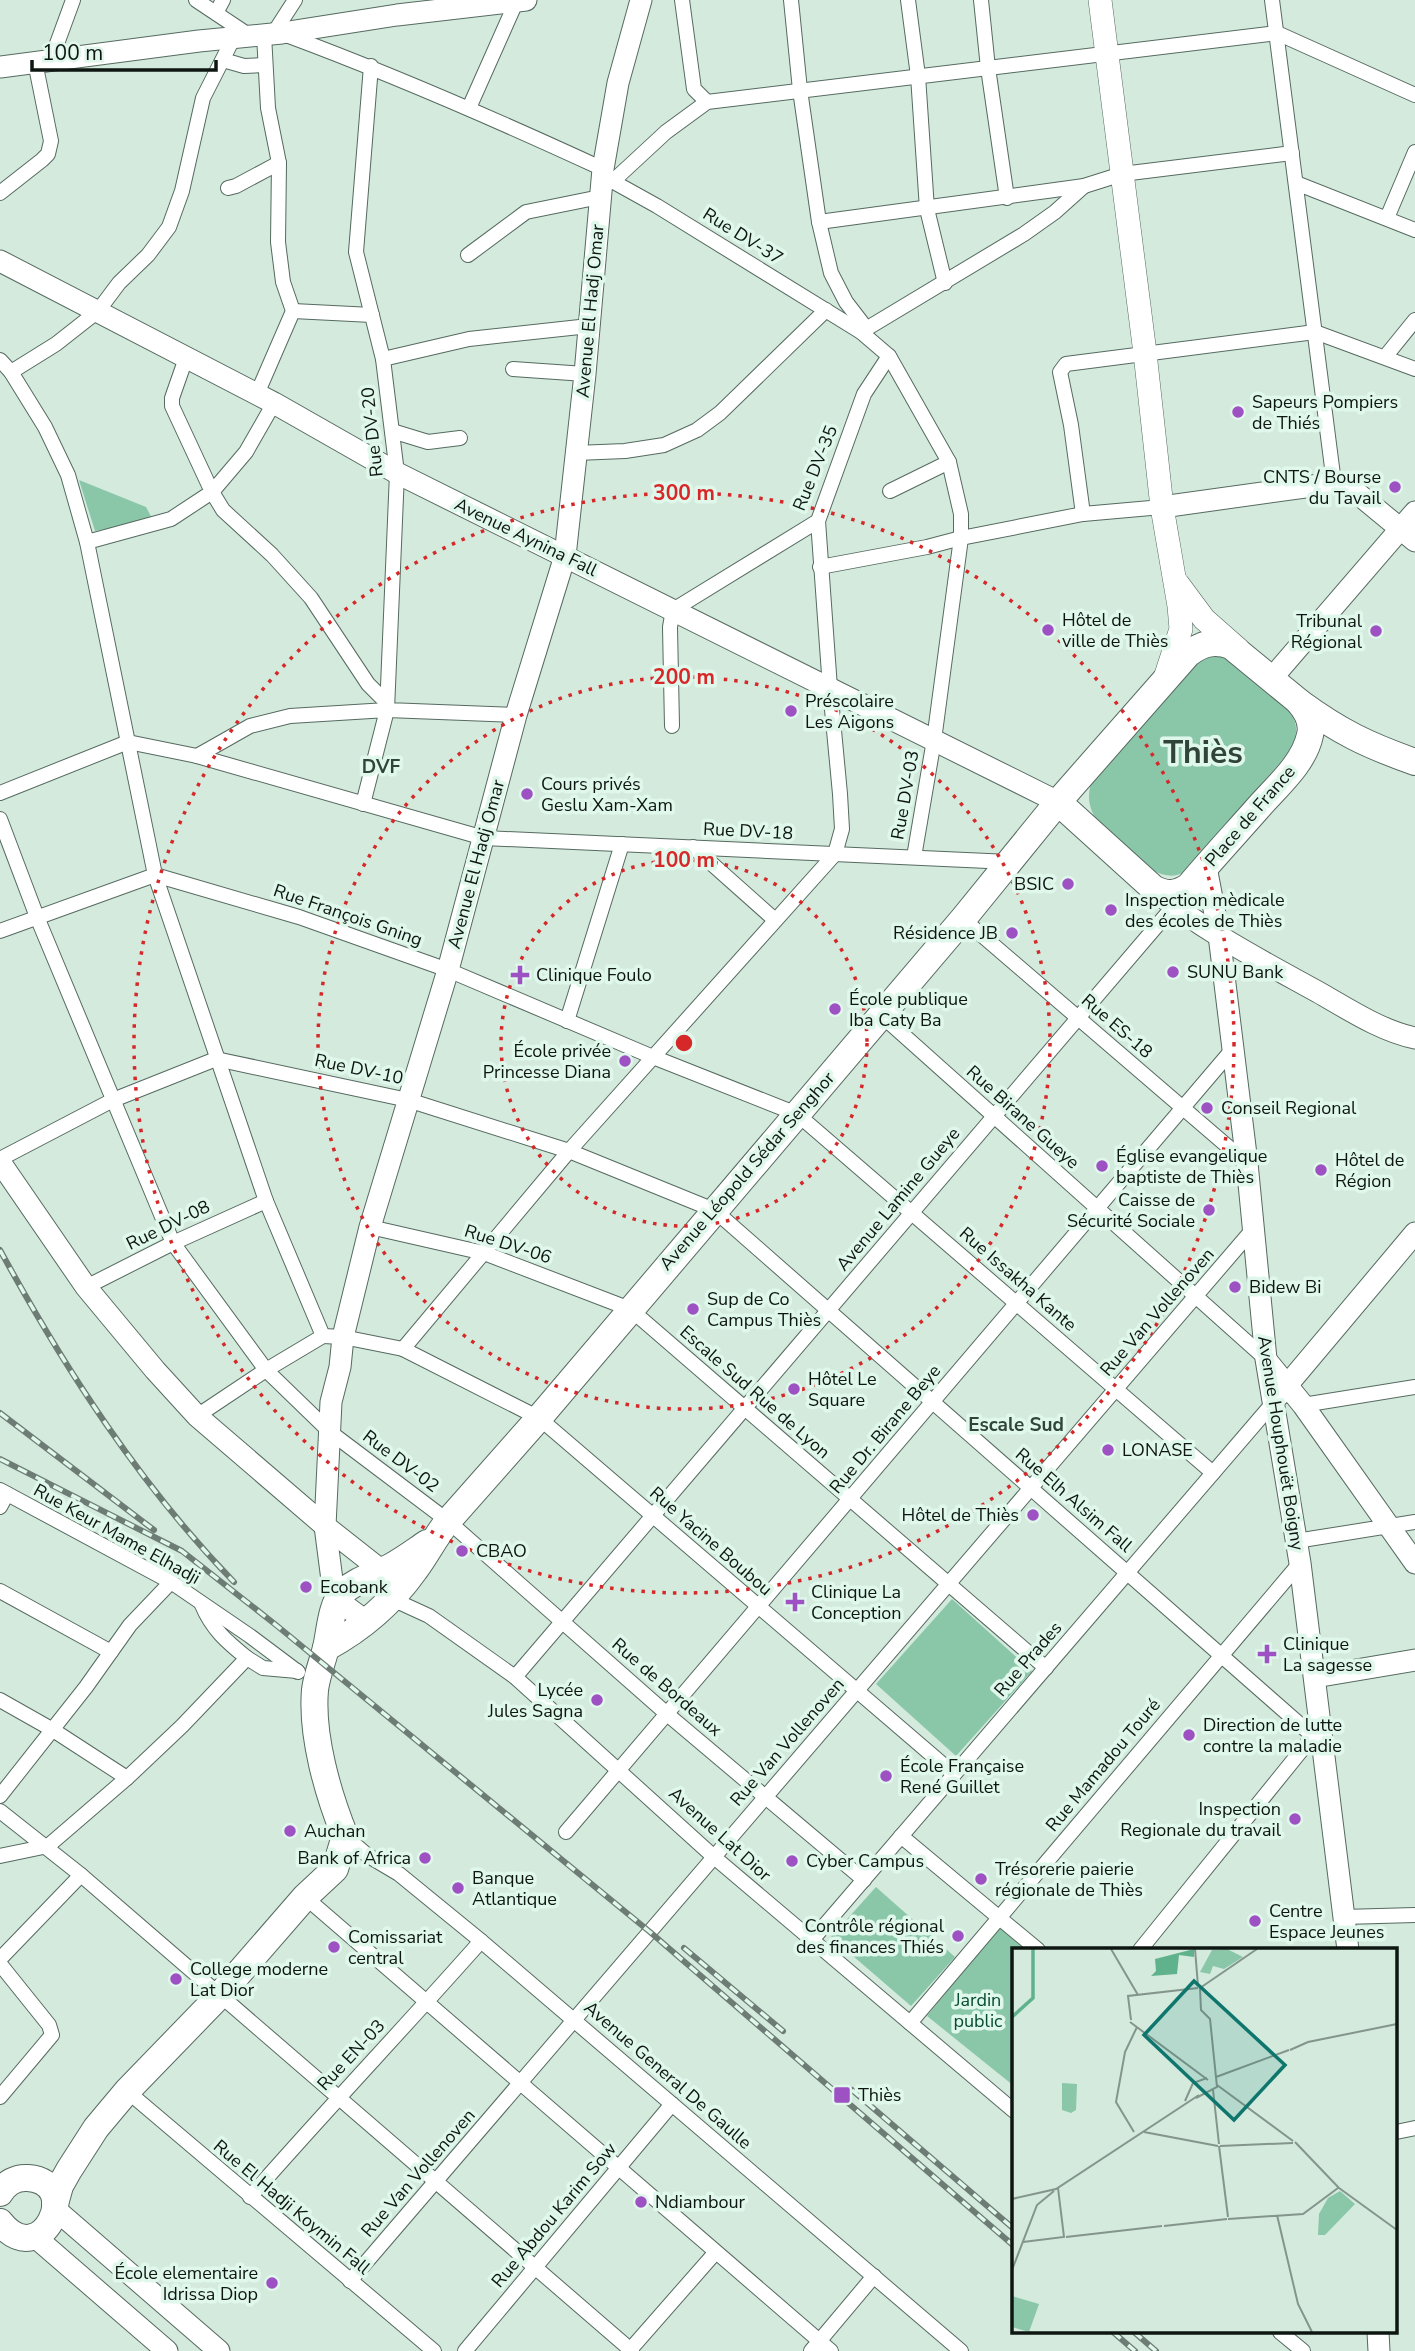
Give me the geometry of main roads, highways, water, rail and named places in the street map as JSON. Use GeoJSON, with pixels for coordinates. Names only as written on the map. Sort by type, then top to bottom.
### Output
{"type":"FeatureCollection","features":[{"type":"Feature","properties":{"kind":"highway","name":"Place de France"},"geometry":{"type":"LineString","coordinates":[[1220,642],[1244,655],[1298,701],[1307,715],[1311,732],[1302,756],[1189,886],[1181,892],[1171,894],[1153,888],[1058,802],[1188,654],[1197,647],[1220,642]]}},
{"type":"Feature","properties":{"kind":"highway"},"geometry":{"type":"LineString","coordinates":[[1298,701],[1340,731],[1368,745],[1415,762]]}},
{"type":"Feature","properties":{"kind":"highway"},"geometry":{"type":"LineString","coordinates":[[1293,768],[1321,749],[1332,745],[1368,745]]}},
{"type":"Feature","properties":{"kind":"highway","name":"Avenue Léopold Sédar Senghor"},"geometry":{"type":"LineString","coordinates":[[392,1585],[414,1571],[441,1530],[963,919],[1058,802]]}},
{"type":"Feature","properties":{"kind":"highway"},"geometry":{"type":"LineString","coordinates":[[0,2222],[19,2241],[51,2224],[60,2186],[96,2128],[127,2091],[219,1996],[322,1882],[324,1863],[333,1832],[341,1830],[326,1782],[306,1679],[326,1648],[338,1598],[356,1582],[392,1585],[367,1622],[326,1648]]}},
{"type":"Feature","properties":{"kind":"highway"},"geometry":{"type":"LineString","coordinates":[[10,2181],[43,2169],[96,2128]]}},
{"type":"Feature","properties":{"kind":"highway"},"geometry":{"type":"LineString","coordinates":[[10,2181],[32,2178],[48,2188],[55,2207]]}},
{"type":"Feature","properties":{"kind":"main road"},"geometry":{"type":"LineString","coordinates":[[1100,0],[1162,507],[1177,582],[1181,629],[1162,684]]}},
{"type":"Feature","properties":{"kind":"main road"},"geometry":{"type":"LineString","coordinates":[[1177,582],[1204,619],[1244,655]]}},
{"type":"Feature","properties":{"kind":"railway"},"geometry":{"type":"LineString","coordinates":[[0,1250],[51,1338],[106,1424],[167,1506],[234,1582]]}},
{"type":"Feature","properties":{"kind":"railway"},"geometry":{"type":"LineString","coordinates":[[0,1413],[154,1530]]}},
{"type":"Feature","properties":{"kind":"railway"},"geometry":{"type":"LineString","coordinates":[[0,1459],[182,1551],[650,1932],[1012,2244]]}},
{"type":"Feature","properties":{"kind":"railway"},"geometry":{"type":"LineString","coordinates":[[684,1948],[783,2031]]}},
{"type":"Feature","properties":{"kind":"railway"},"geometry":{"type":"LineString","coordinates":[[852,2090],[1012,2227]]}},
{"type":"Feature","properties":{"kind":"railway"},"geometry":{"type":"LineString","coordinates":[[1115,2334],[1135,2351]]}},
{"type":"Feature","properties":{"kind":"railway"},"geometry":{"type":"LineString","coordinates":[[1136,2334],[1156,2351]]}},
{"type":"Feature","properties":{"kind":"place","name":"Sapeurs Pompiers de Thiés"},"geometry":{"type":"Point","coordinates":[1238,412]}},
{"type":"Feature","properties":{"kind":"place","name":"CNTS / Bourse du Tavail"},"geometry":{"type":"Point","coordinates":[1395,487]}},
{"type":"Feature","properties":{"kind":"place","name":"Hôtel de ville de Thiès"},"geometry":{"type":"Point","coordinates":[1048,630]}},
{"type":"Feature","properties":{"kind":"place","name":"Tribunal Régional"},"geometry":{"type":"Point","coordinates":[1376,631]}},
{"type":"Feature","properties":{"kind":"place","name":"Préscolaire Les Aigons"},"geometry":{"type":"Point","coordinates":[791,711]}},
{"type":"Feature","properties":{"kind":"place","name":"Cours privés Geslu Xam-Xam"},"geometry":{"type":"Point","coordinates":[527,794]}},
{"type":"Feature","properties":{"kind":"place","name":"BSIC"},"geometry":{"type":"Point","coordinates":[1068,884]}},
{"type":"Feature","properties":{"kind":"place","name":"Inspection mèdicale des écoles de Thiès"},"geometry":{"type":"Point","coordinates":[1111,910]}},
{"type":"Feature","properties":{"kind":"place","name":"Résidence JB"},"geometry":{"type":"Point","coordinates":[1012,933]}},
{"type":"Feature","properties":{"kind":"place","name":"SUNU Bank"},"geometry":{"type":"Point","coordinates":[1173,972]}},
{"type":"Feature","properties":{"kind":"place","name":"Clinique Foulo"},"geometry":{"type":"Point","coordinates":[520,975]}},
{"type":"Feature","properties":{"kind":"place","name":"École publique Iba Caty Ba"},"geometry":{"type":"Point","coordinates":[835,1009]}},
{"type":"Feature","properties":{"kind":"place","name":"École privée Princesse Diana"},"geometry":{"type":"Point","coordinates":[625,1061]}},
{"type":"Feature","properties":{"kind":"place","name":"Conseil Regional"},"geometry":{"type":"Point","coordinates":[1207,1108]}},
{"type":"Feature","properties":{"kind":"place","name":"Église evangelique baptiste de Thiès"},"geometry":{"type":"Point","coordinates":[1102,1166]}},
{"type":"Feature","properties":{"kind":"place","name":"Hôtel de Région"},"geometry":{"type":"Point","coordinates":[1321,1170]}},
{"type":"Feature","properties":{"kind":"place","name":"Caisse de Sécurité Sociale"},"geometry":{"type":"Point","coordinates":[1209,1210]}},
{"type":"Feature","properties":{"kind":"place","name":"Bidew Bi"},"geometry":{"type":"Point","coordinates":[1235,1287]}},
{"type":"Feature","properties":{"kind":"place","name":"Sup de Co Campus Thiès"},"geometry":{"type":"Point","coordinates":[693,1309]}},
{"type":"Feature","properties":{"kind":"place","name":"Hôtel Le Square"},"geometry":{"type":"Point","coordinates":[794,1389]}},
{"type":"Feature","properties":{"kind":"place","name":"LONASE"},"geometry":{"type":"Point","coordinates":[1108,1450]}},
{"type":"Feature","properties":{"kind":"place","name":"Hôtel de Thiès"},"geometry":{"type":"Point","coordinates":[1033,1515]}},
{"type":"Feature","properties":{"kind":"place","name":"CBAO"},"geometry":{"type":"Point","coordinates":[462,1551]}},
{"type":"Feature","properties":{"kind":"place","name":"Ecobank"},"geometry":{"type":"Point","coordinates":[306,1587]}},
{"type":"Feature","properties":{"kind":"place","name":"Clinique La Conception"},"geometry":{"type":"Point","coordinates":[795,1602]}},
{"type":"Feature","properties":{"kind":"place","name":"Clinique La sagesse"},"geometry":{"type":"Point","coordinates":[1267,1654]}},
{"type":"Feature","properties":{"kind":"place","name":"Lycée Jules Sagna"},"geometry":{"type":"Point","coordinates":[597,1700]}},
{"type":"Feature","properties":{"kind":"place","name":"Direction de lutte contre la maladie"},"geometry":{"type":"Point","coordinates":[1189,1735]}},
{"type":"Feature","properties":{"kind":"place","name":"École Française René Guillet"},"geometry":{"type":"Point","coordinates":[886,1776]}},
{"type":"Feature","properties":{"kind":"place","name":"Inspection Regionale du travail"},"geometry":{"type":"Point","coordinates":[1295,1819]}},
{"type":"Feature","properties":{"kind":"place","name":"Auchan"},"geometry":{"type":"Point","coordinates":[290,1831]}},
{"type":"Feature","properties":{"kind":"place","name":"Bank of Africa"},"geometry":{"type":"Point","coordinates":[425,1858]}},
{"type":"Feature","properties":{"kind":"place","name":"Cyber Campus"},"geometry":{"type":"Point","coordinates":[792,1861]}},
{"type":"Feature","properties":{"kind":"place","name":"Trésorerie paierie régionale de Thiès"},"geometry":{"type":"Point","coordinates":[981,1879]}},
{"type":"Feature","properties":{"kind":"place","name":"Banque Atlantique"},"geometry":{"type":"Point","coordinates":[458,1888]}},
{"type":"Feature","properties":{"kind":"place","name":"Centre Espace Jeunes"},"geometry":{"type":"Point","coordinates":[1255,1921]}},
{"type":"Feature","properties":{"kind":"place","name":"Contrôle régional des finances Thiés"},"geometry":{"type":"Point","coordinates":[958,1936]}},
{"type":"Feature","properties":{"kind":"place","name":"Comissariat central"},"geometry":{"type":"Point","coordinates":[334,1947]}},
{"type":"Feature","properties":{"kind":"place","name":"College moderne Lat Dior"},"geometry":{"type":"Point","coordinates":[176,1979]}},
{"type":"Feature","properties":{"kind":"place","name":"Thiès"},"geometry":{"type":"Point","coordinates":[842,2095]}},
{"type":"Feature","properties":{"kind":"place","name":"Ndiambour"},"geometry":{"type":"Point","coordinates":[641,2202]}},
{"type":"Feature","properties":{"kind":"place","name":"École elementaire Idrissa Diop"},"geometry":{"type":"Point","coordinates":[272,2283]}},
{"type":"Feature","properties":{"kind":"district","name":"Thiès"},"geometry":{"type":"Point","coordinates":[1203,752]}},
{"type":"Feature","properties":{"kind":"district","name":"DVF"},"geometry":{"type":"Point","coordinates":[381,767]}},
{"type":"Feature","properties":{"kind":"district","name":"Escale Sud"},"geometry":{"type":"Point","coordinates":[1016,1425]}},
{"type":"Feature","properties":{"kind":"park label","name":"Jardin public"},"geometry":{"type":"Point","coordinates":[978,2010]}}]}
